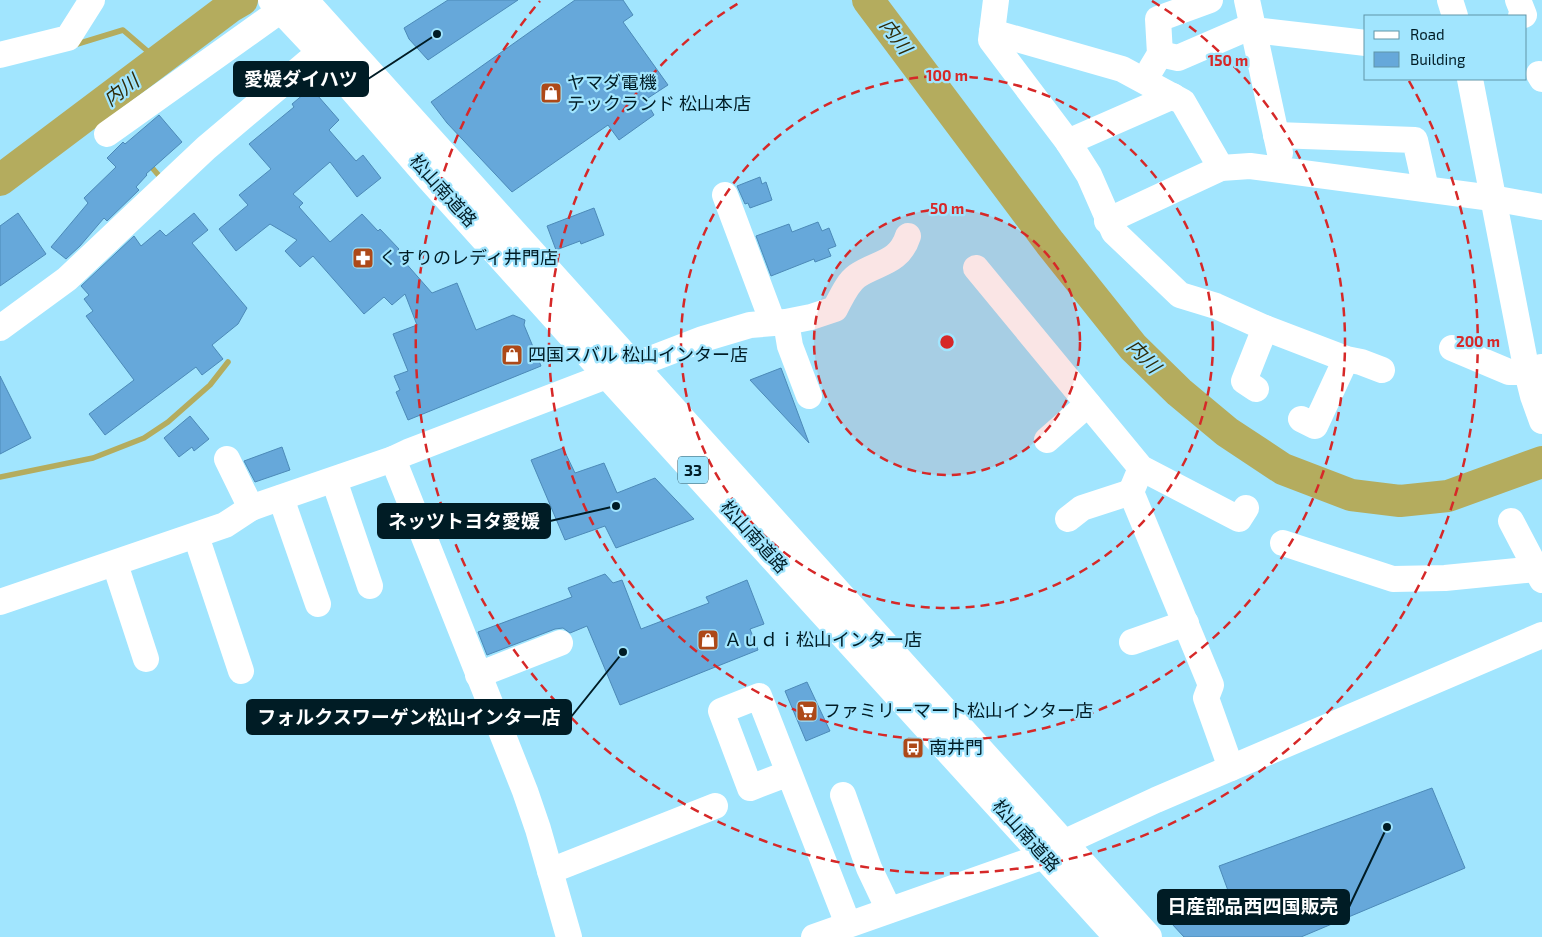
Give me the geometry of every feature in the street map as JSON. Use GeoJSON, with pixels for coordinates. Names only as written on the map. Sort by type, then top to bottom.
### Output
{"type":"FeatureCollection","features":[{"type":"Feature","properties":{"kind":"highway","name":"松山南道路"},"geometry":{"type":"LineString","coordinates":[[295,3],[429,177],[620,371],[1054,850],[1148,937]]}},
{"type":"Feature","properties":{"kind":"highway","name":"松山南道路"},"geometry":{"type":"LineString","coordinates":[[1054,850],[1118,937]]}},
{"type":"Feature","properties":{"kind":"street"},"geometry":{"type":"LineString","coordinates":[[996,0],[991,40],[1068,142],[1089,175],[1107,221],[1114,232],[1180,295],[1216,306],[1265,328],[1346,360],[1361,362],[1382,370]]}},
{"type":"Feature","properties":{"kind":"street"},"geometry":{"type":"LineString","coordinates":[[1144,80],[1160,54],[1158,19],[1210,0]]}},
{"type":"Feature","properties":{"kind":"street"},"geometry":{"type":"LineString","coordinates":[[1247,0],[1284,170]]}},
{"type":"Feature","properties":{"kind":"street"},"geometry":{"type":"LineString","coordinates":[[1450,0],[1455,15]]}},
{"type":"Feature","properties":{"kind":"street"},"geometry":{"type":"LineString","coordinates":[[1518,0],[1524,15]]}},
{"type":"Feature","properties":{"kind":"street"},"geometry":{"type":"LineString","coordinates":[[0,55],[68,38],[90,1]]}},
{"type":"Feature","properties":{"kind":"street"},"geometry":{"type":"LineString","coordinates":[[107,134],[295,3]]}},
{"type":"Feature","properties":{"kind":"street"},"geometry":{"type":"LineString","coordinates":[[1160,54],[1178,58],[1245,29],[1364,43]]}},
{"type":"Feature","properties":{"kind":"street"},"geometry":{"type":"LineString","coordinates":[[992,32],[1122,69],[1173,96],[1183,102],[1221,168]]}},
{"type":"Feature","properties":{"kind":"street"},"geometry":{"type":"LineString","coordinates":[[0,328],[67,278],[206,148],[327,44]]}},
{"type":"Feature","properties":{"kind":"street"},"geometry":{"type":"LineString","coordinates":[[1470,80],[1492,198],[1534,369],[1533,396],[1542,421]]}},
{"type":"Feature","properties":{"kind":"street"},"geometry":{"type":"LineString","coordinates":[[1068,142],[1173,96]]}},
{"type":"Feature","properties":{"kind":"street"},"geometry":{"type":"LineString","coordinates":[[1276,136],[1415,140],[1426,189]]}},
{"type":"Feature","properties":{"kind":"street"},"geometry":{"type":"LineString","coordinates":[[1107,221],[1221,168],[1250,166],[1492,198],[1542,207]]}},
{"type":"Feature","properties":{"kind":"street"},"geometry":{"type":"LineString","coordinates":[[725,195],[780,322],[809,396]]}},
{"type":"Feature","properties":{"kind":"street"},"geometry":{"type":"LineString","coordinates":[[0,602],[225,526],[251,508],[393,459],[703,339],[750,325],[811,318],[835,309],[844,292],[856,277],[895,257],[905,245],[908,236]]}},
{"type":"Feature","properties":{"kind":"street"},"geometry":{"type":"LineString","coordinates":[[976,268],[1088,404],[1136,480],[1186,623],[1211,685],[1206,698],[1231,768]]}},
{"type":"Feature","properties":{"kind":"street"},"geometry":{"type":"LineString","coordinates":[[1256,389],[1244,381],[1265,328]]}},
{"type":"Feature","properties":{"kind":"street"},"geometry":{"type":"LineString","coordinates":[[1452,348],[1509,372],[1534,369]]}},
{"type":"Feature","properties":{"kind":"street"},"geometry":{"type":"LineString","coordinates":[[1301,418],[1315,426],[1346,360]]}},
{"type":"Feature","properties":{"kind":"street"},"geometry":{"type":"LineString","coordinates":[[1047,440],[1088,404]]}},
{"type":"Feature","properties":{"kind":"street"},"geometry":{"type":"LineString","coordinates":[[227,459],[251,508]]}},
{"type":"Feature","properties":{"kind":"street"},"geometry":{"type":"LineString","coordinates":[[393,459],[538,828],[569,937]]}},
{"type":"Feature","properties":{"kind":"street"},"geometry":{"type":"LineString","coordinates":[[334,480],[370,586]]}},
{"type":"Feature","properties":{"kind":"street"},"geometry":{"type":"LineString","coordinates":[[1068,519],[1082,508],[1136,480],[1239,518],[1246,508]]}},
{"type":"Feature","properties":{"kind":"street"},"geometry":{"type":"LineString","coordinates":[[280,498],[318,604]]}},
{"type":"Feature","properties":{"kind":"street"},"geometry":{"type":"LineString","coordinates":[[1283,544],[1393,578],[1539,574],[1510,521]]}},
{"type":"Feature","properties":{"kind":"street"},"geometry":{"type":"LineString","coordinates":[[196,536],[240,671]]}},
{"type":"Feature","properties":{"kind":"street"},"geometry":{"type":"LineString","coordinates":[[115,564],[146,659]]}},
{"type":"Feature","properties":{"kind":"street"},"geometry":{"type":"LineString","coordinates":[[1132,642],[1186,623]]}},
{"type":"Feature","properties":{"kind":"street"},"geometry":{"type":"LineString","coordinates":[[814,937],[1054,850],[1156,800],[1542,635]]}},
{"type":"Feature","properties":{"kind":"street"},"geometry":{"type":"LineString","coordinates":[[478,675],[560,643]]}},
{"type":"Feature","properties":{"kind":"street"},"geometry":{"type":"LineString","coordinates":[[789,773],[848,924]]}},
{"type":"Feature","properties":{"kind":"street"},"geometry":{"type":"LineString","coordinates":[[843,795],[869,868],[889,910]]}},
{"type":"Feature","properties":{"kind":"street"},"geometry":{"type":"LineString","coordinates":[[550,872],[715,806]]}},
{"type":"Feature","properties":{"kind":"building"},"geometry":{"type":"Polygon","coordinates":[[[448,0],[518,0],[428,60],[409,39],[404,28],[448,0]]]}},
{"type":"Feature","properties":{"kind":"building","name":"ヤマダ電機 テックランド 松山本店"},"geometry":{"type":"Polygon","coordinates":[[[575,0],[623,0],[633,15],[623,22],[668,85],[645,100],[654,115],[619,140],[608,125],[512,192],[447,123],[431,102],[575,0]]]}},
{"type":"Feature","properties":{"kind":"building"},"geometry":{"type":"Polygon","coordinates":[[[311,88],[339,120],[329,130],[356,161],[363,155],[381,178],[357,197],[330,162],[293,194],[303,203],[299,207],[330,242],[362,214],[399,249],[396,252],[432,293],[457,283],[476,330],[513,315],[525,320],[524,325],[541,366],[408,420],[396,392],[400,390],[394,376],[408,371],[393,334],[417,325],[405,294],[392,305],[384,297],[364,314],[313,256],[300,267],[285,251],[297,240],[270,224],[236,251],[219,229],[248,205],[239,195],[271,169],[249,144],[294,107],[292,104],[311,88]]]}},
{"type":"Feature","properties":{"kind":"building"},"geometry":{"type":"Polygon","coordinates":[[[159,115],[182,142],[146,174],[136,187],[139,190],[107,221],[104,218],[66,259],[51,247],[88,203],[84,198],[116,167],[107,158],[123,142],[125,144],[159,115]]]}},
{"type":"Feature","properties":{"kind":"building"},"geometry":{"type":"Polygon","coordinates":[[[760,177],[762,184],[766,182],[772,200],[750,208],[748,203],[745,204],[737,186],[760,177]]]}},
{"type":"Feature","properties":{"kind":"building"},"geometry":{"type":"Polygon","coordinates":[[[594,208],[604,235],[581,244],[580,241],[556,250],[547,226],[594,208]]]}},
{"type":"Feature","properties":{"kind":"building"},"geometry":{"type":"Polygon","coordinates":[[[18,213],[46,254],[0,286],[0,226],[18,213]]]}},
{"type":"Feature","properties":{"kind":"building"},"geometry":{"type":"Polygon","coordinates":[[[194,213],[208,230],[192,243],[247,308],[238,324],[212,345],[223,359],[202,375],[196,367],[105,435],[89,414],[134,380],[86,316],[93,311],[84,299],[89,295],[81,286],[134,236],[141,246],[160,230],[166,236],[194,213]]]}},
{"type":"Feature","properties":{"kind":"building"},"geometry":{"type":"Polygon","coordinates":[[[818,222],[822,231],[829,228],[836,246],[828,249],[831,256],[815,262],[814,259],[771,276],[756,236],[789,224],[792,232],[818,222]]]}},
{"type":"Feature","properties":{"kind":"building"},"geometry":{"type":"Polygon","coordinates":[[[781,368],[809,443],[750,380],[781,368]]]}},
{"type":"Feature","properties":{"kind":"building"},"geometry":{"type":"Polygon","coordinates":[[[0,376],[31,438],[0,454],[0,376]]]}},
{"type":"Feature","properties":{"kind":"building"},"geometry":{"type":"Polygon","coordinates":[[[190,416],[209,439],[194,451],[192,447],[179,457],[164,438],[190,416]]]}},
{"type":"Feature","properties":{"kind":"building"},"geometry":{"type":"Polygon","coordinates":[[[282,447],[290,470],[255,482],[244,461],[282,447]]]}},
{"type":"Feature","properties":{"kind":"building"},"geometry":{"type":"Polygon","coordinates":[[[563,448],[575,473],[604,463],[617,493],[655,478],[694,519],[616,548],[605,526],[565,540],[531,460],[563,448]]]}},
{"type":"Feature","properties":{"kind":"building"},"geometry":{"type":"Polygon","coordinates":[[[605,574],[613,583],[622,580],[641,629],[709,603],[706,597],[747,580],[764,624],[750,629],[758,650],[620,705],[587,626],[570,633],[563,628],[555,629],[487,655],[478,632],[572,597],[568,588],[605,574]]]}},
{"type":"Feature","properties":{"kind":"building","name":"ファミリーマート松山インター店"},"geometry":{"type":"Polygon","coordinates":[[[807,682],[830,731],[806,741],[785,691],[807,682]]]}},
{"type":"Feature","properties":{"kind":"building"},"geometry":{"type":"Polygon","coordinates":[[[1432,788],[1465,868],[1301,937],[1184,937],[1172,924],[1230,896],[1219,866],[1432,788]]]}},
{"type":"Feature","properties":{"kind":"waterway","name":"内川"},"geometry":{"type":"LineString","coordinates":[[0,180],[230,7],[242,0]]}},
{"type":"Feature","properties":{"kind":"waterway","name":"内川"},"geometry":{"type":"LineString","coordinates":[[868,0],[1050,243],[1133,347],[1179,392],[1227,432],[1283,469],[1351,495],[1400,501],[1448,496],[1542,462]]}},
{"type":"Feature","properties":{"kind":"waterway"},"geometry":{"type":"LineString","coordinates":[[74,45],[123,30],[159,61]]}},
{"type":"Feature","properties":{"kind":"waterway"},"geometry":{"type":"LineString","coordinates":[[148,163],[161,178],[160,180]]}},
{"type":"Feature","properties":{"kind":"waterway"},"geometry":{"type":"LineString","coordinates":[[0,477],[93,458],[144,438],[168,422],[210,385],[228,362]]}},
{"type":"Feature","properties":{"kind":"place","name":"愛媛ダイハツ"},"geometry":{"type":"Point","coordinates":[437,34]}},
{"type":"Feature","properties":{"kind":"place","name":"ヤマダ電機 テックランド 松山本店"},"geometry":{"type":"Point","coordinates":[551,93]}},
{"type":"Feature","properties":{"kind":"place","name":"くすりのレディ井門店"},"geometry":{"type":"Point","coordinates":[363,258]}},
{"type":"Feature","properties":{"kind":"place","name":"四国スバル 松山インター店"},"geometry":{"type":"Point","coordinates":[512,355]}},
{"type":"Feature","properties":{"kind":"place","name":"ネッツトヨタ愛媛"},"geometry":{"type":"Point","coordinates":[616,506]}},
{"type":"Feature","properties":{"kind":"place","name":"Ａｕｄｉ松山インター店"},"geometry":{"type":"Point","coordinates":[708,640]}},
{"type":"Feature","properties":{"kind":"place","name":"フォルクスワーゲン松山インター店"},"geometry":{"type":"Point","coordinates":[623,652]}},
{"type":"Feature","properties":{"kind":"place","name":"ファミリーマート松山インター店"},"geometry":{"type":"Point","coordinates":[807,711]}},
{"type":"Feature","properties":{"kind":"place","name":"南井門"},"geometry":{"type":"Point","coordinates":[913,748]}},
{"type":"Feature","properties":{"kind":"place","name":"日産部品西四国販売"},"geometry":{"type":"Point","coordinates":[1387,827]}}]}
